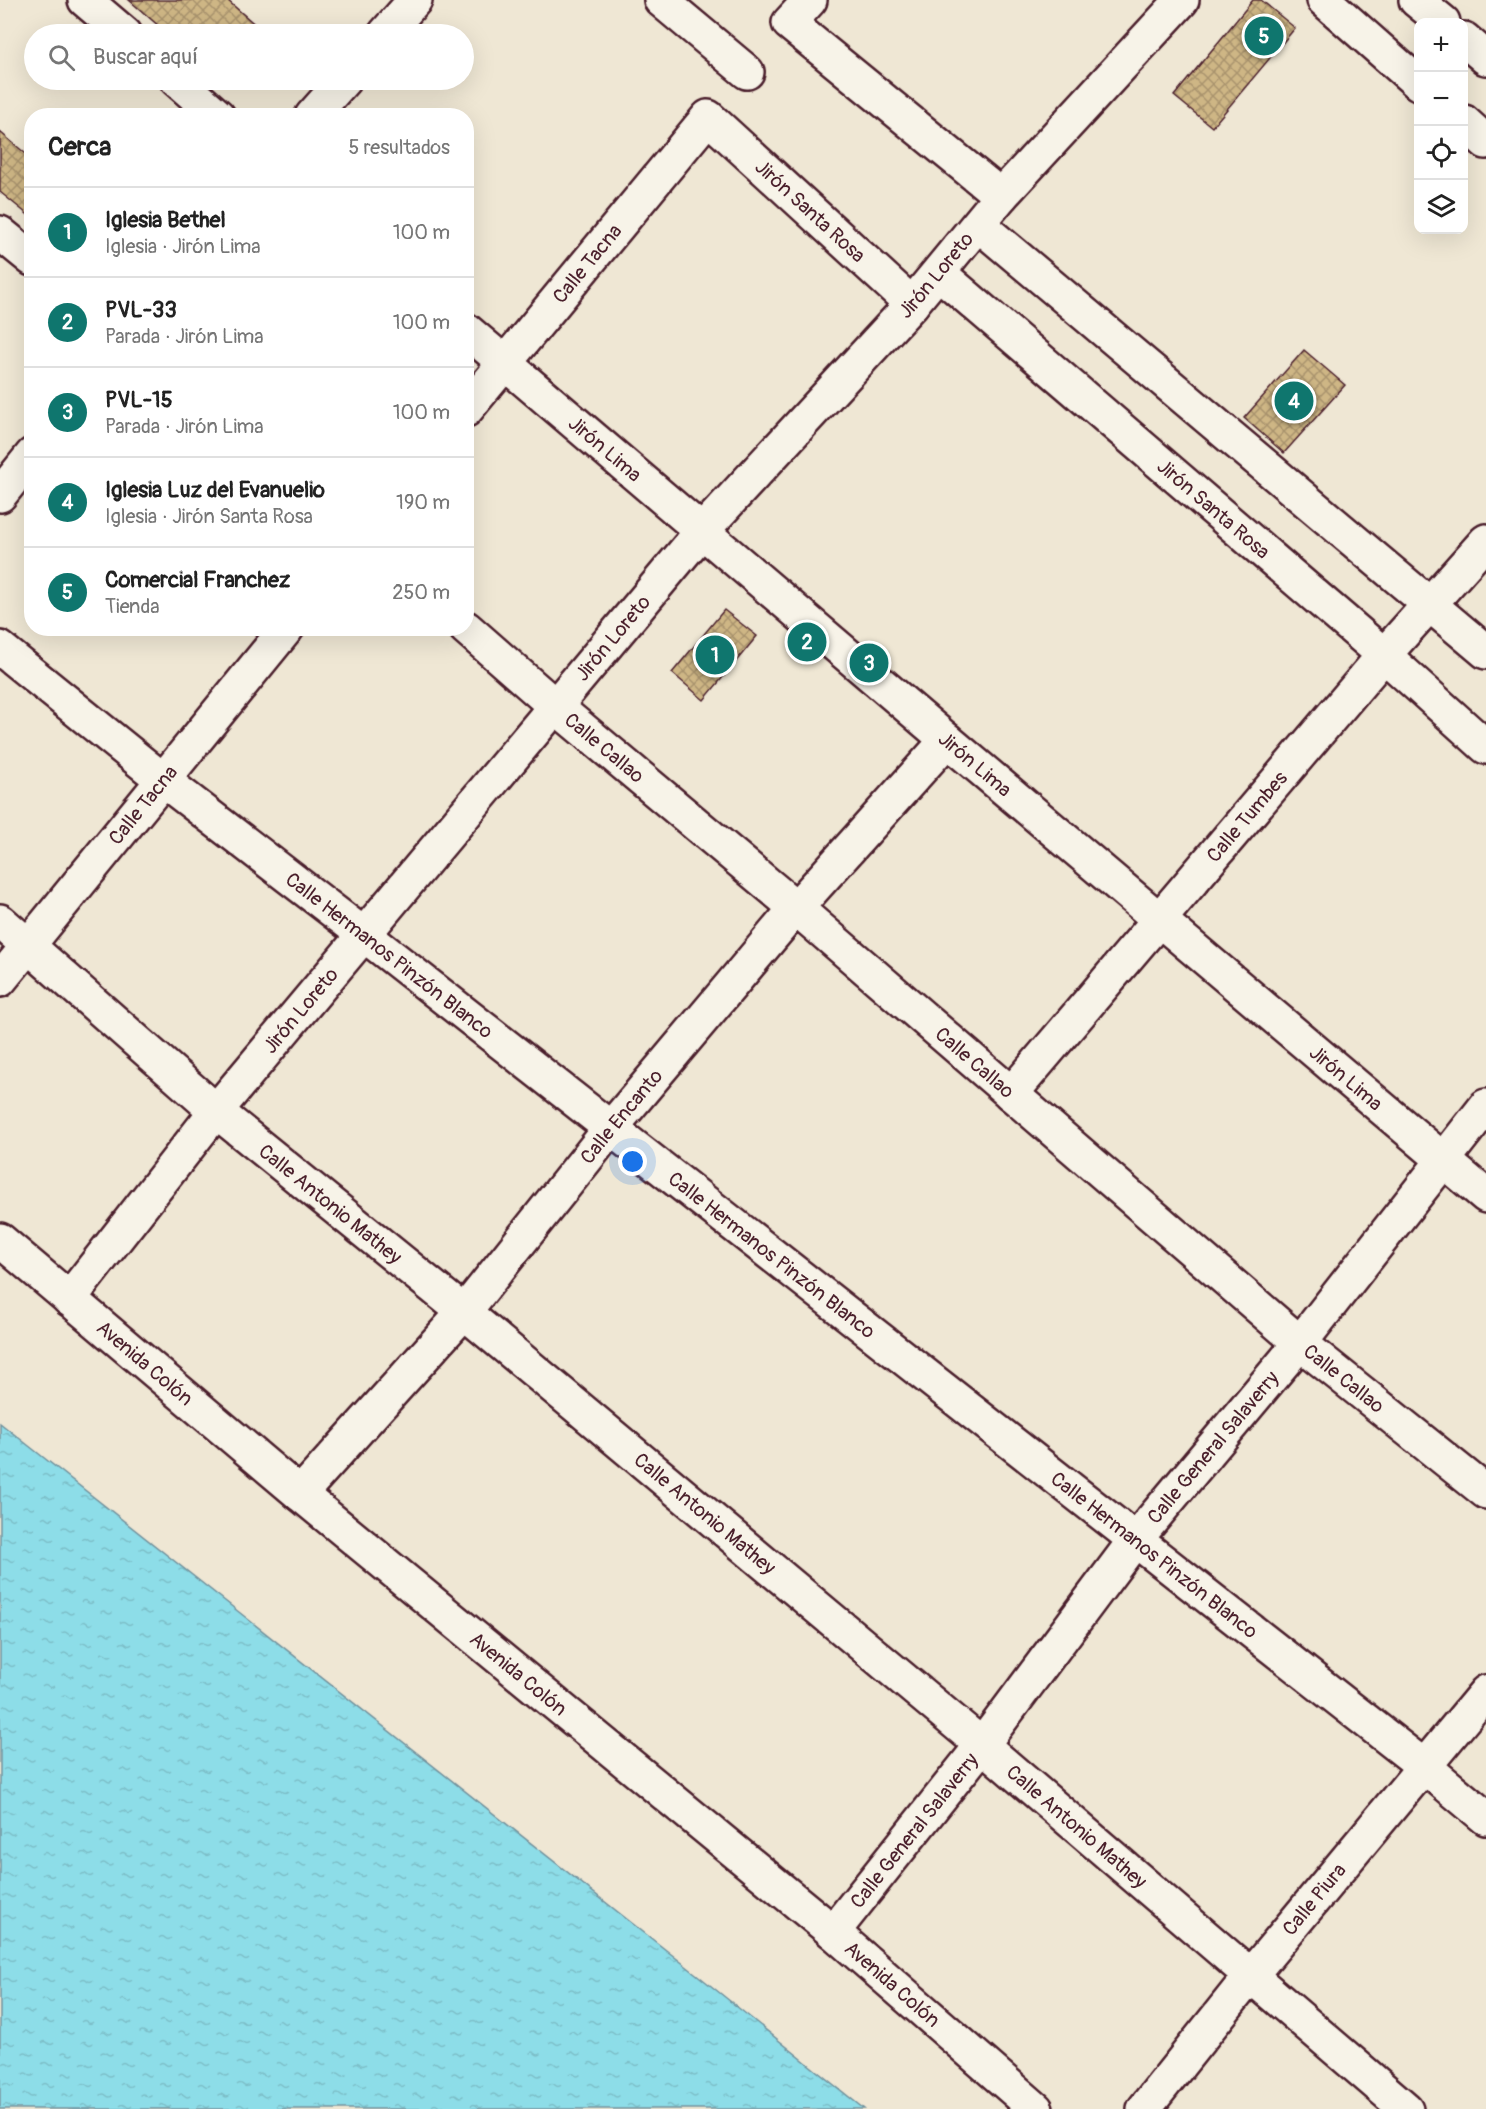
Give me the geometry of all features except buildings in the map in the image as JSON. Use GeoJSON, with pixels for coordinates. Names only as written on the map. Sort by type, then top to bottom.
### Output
{"type":"FeatureCollection","features":[{"type":"Feature","properties":{"kind":"street"},"geometry":{"type":"LineString","coordinates":[[85,0],[113,24]]}},
{"type":"Feature","properties":{"kind":"street"},"geometry":{"type":"LineString","coordinates":[[394,24],[416,0]]}},
{"type":"Feature","properties":{"kind":"street"},"geometry":{"type":"LineString","coordinates":[[661,0],[747,72]]}},
{"type":"Feature","properties":{"kind":"street","name":"Jirón Loreto"},"geometry":{"type":"LineString","coordinates":[[69,1299],[216,1111],[702,531],[912,304],[1001,196],[1182,0]]}},
{"type":"Feature","properties":{"kind":"street"},"geometry":{"type":"LineString","coordinates":[[1324,0],[1414,79]]}},
{"type":"Feature","properties":{"kind":"street"},"geometry":{"type":"LineString","coordinates":[[1416,0],[1438,18]]}},
{"type":"Feature","properties":{"kind":"street"},"geometry":{"type":"LineString","coordinates":[[800,11],[1001,196]]}},
{"type":"Feature","properties":{"kind":"street"},"geometry":{"type":"LineString","coordinates":[[1468,42],[1486,58]]}},
{"type":"Feature","properties":{"kind":"street"},"geometry":{"type":"LineString","coordinates":[[188,90],[209,108]]}},
{"type":"Feature","properties":{"kind":"street"},"geometry":{"type":"LineString","coordinates":[[319,108],[336,90]]}},
{"type":"Feature","properties":{"kind":"street","name":"Jirón Santa Rosa"},"geometry":{"type":"LineString","coordinates":[[708,117],[912,304]]}},
{"type":"Feature","properties":{"kind":"street","name":"Calle Tacna"},"geometry":{"type":"LineString","coordinates":[[474,400],[708,117]]}},
{"type":"Feature","properties":{"kind":"street"},"geometry":{"type":"LineString","coordinates":[[1468,126],[1486,142]]}},
{"type":"Feature","properties":{"kind":"street"},"geometry":{"type":"LineString","coordinates":[[979,225],[1486,651]]}},
{"type":"Feature","properties":{"kind":"street"},"geometry":{"type":"LineString","coordinates":[[0,233],[24,252]]}},
{"type":"Feature","properties":{"kind":"street","name":"Jirón Santa Rosa"},"geometry":{"type":"LineString","coordinates":[[939,273],[1384,655],[1486,747]]}},
{"type":"Feature","properties":{"kind":"street","name":"Jirón Lima"},"geometry":{"type":"LineString","coordinates":[[474,337],[1486,1196]]}},
{"type":"Feature","properties":{"kind":"street"},"geometry":{"type":"LineString","coordinates":[[0,495],[24,464]]}},
{"type":"Feature","properties":{"kind":"street","name":"Calle Tumbes"},"geometry":{"type":"LineString","coordinates":[[1011,1094],[1384,655],[1486,541]]}},
{"type":"Feature","properties":{"kind":"street","name":"Calle Callao"},"geometry":{"type":"LineString","coordinates":[[474,635],[796,908],[1300,1343],[1486,1492]]}},
{"type":"Feature","properties":{"kind":"street","name":"Calle Tacna"},"geometry":{"type":"LineString","coordinates":[[0,980],[280,636]]}},
{"type":"Feature","properties":{"kind":"street","name":"Calle Hermanos Pinzón Blanco"},"geometry":{"type":"LineString","coordinates":[[0,648],[163,780],[363,934],[1425,1767],[1486,1818]]}},
{"type":"Feature","properties":{"kind":"street","name":"Calle Encanto"},"geometry":{"type":"LineString","coordinates":[[300,1494],[464,1312],[610,1129],[796,908],[947,740]]}},
{"type":"Feature","properties":{"kind":"street","name":"Calle Antonio Mathey"},"geometry":{"type":"LineString","coordinates":[[0,921],[216,1111],[464,1312],[981,1745],[1406,2109]]}},
{"type":"Feature","properties":{"kind":"street","name":"Calle General Salaverry"},"geometry":{"type":"LineString","coordinates":[[833,1932],[981,1745],[1135,1540],[1300,1343],[1486,1106]]}},
{"type":"Feature","properties":{"kind":"street","name":"Avenida Colón"},"geometry":{"type":"LineString","coordinates":[[0,1240],[300,1494],[833,1932],[1036,2109]]}},
{"type":"Feature","properties":{"kind":"street","name":"Calle Piura"},"geometry":{"type":"LineString","coordinates":[[1144,2109],[1251,1975],[1486,1692]]}},
{"type":"Feature","properties":{"kind":"water"},"geometry":{"type":"Polygon","coordinates":[[[0,1423],[700,1977],[864,2109],[0,2109],[0,1423]]]}},
{"type":"Feature","properties":{"kind":"place","name":"Comercial Franchez"},"geometry":{"type":"Point","coordinates":[1264,36]}},
{"type":"Feature","properties":{"kind":"place","name":"Iglesia Luz del Evanuelio"},"geometry":{"type":"Point","coordinates":[1294,401]}},
{"type":"Feature","properties":{"kind":"place","name":"PVL-33"},"geometry":{"type":"Point","coordinates":[807,642]}},
{"type":"Feature","properties":{"kind":"place","name":"Iglesia Bethel"},"geometry":{"type":"Point","coordinates":[715,655]}},
{"type":"Feature","properties":{"kind":"place","name":"PVL-15"},"geometry":{"type":"Point","coordinates":[869,663]}}]}
